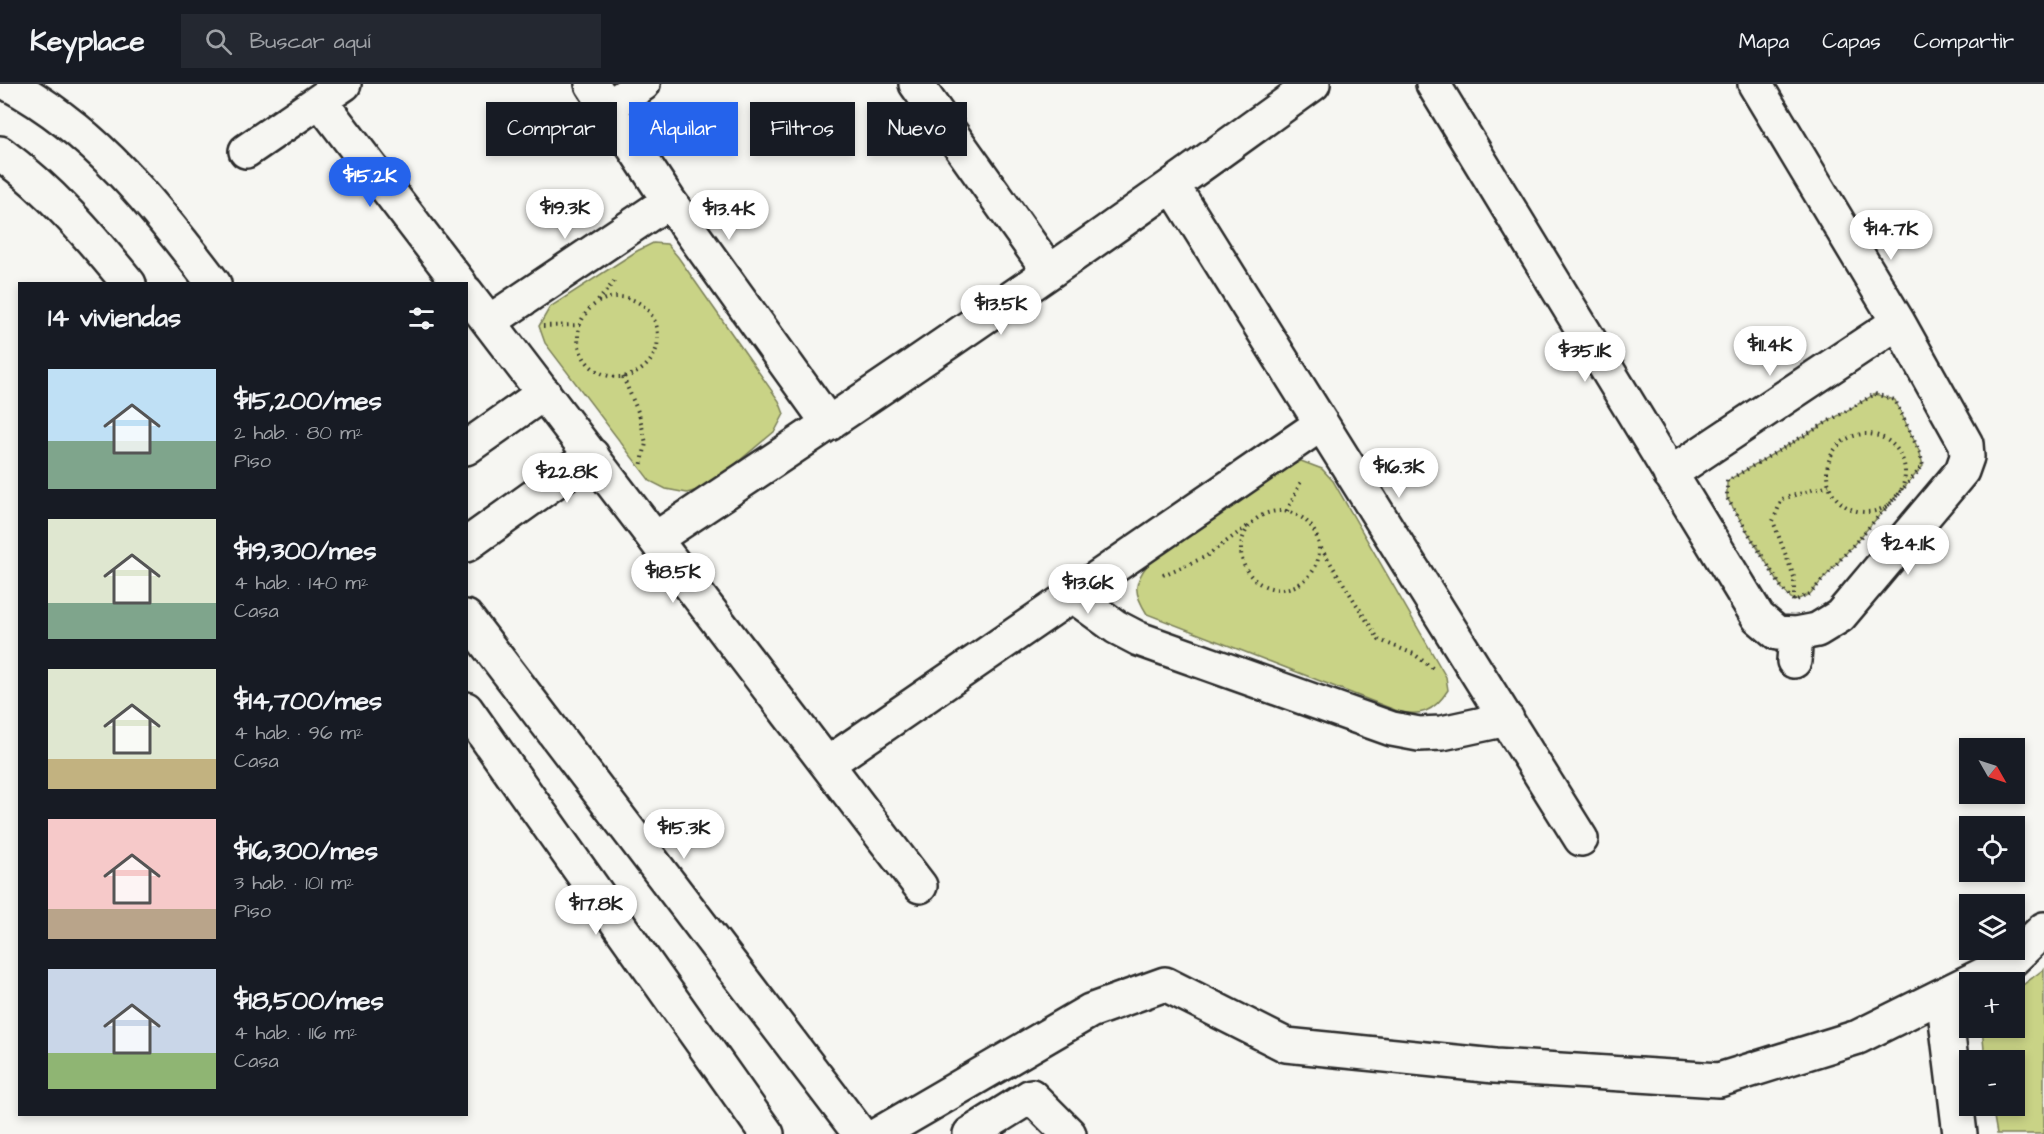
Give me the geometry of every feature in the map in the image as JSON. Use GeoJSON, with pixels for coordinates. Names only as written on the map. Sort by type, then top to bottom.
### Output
{"type":"FeatureCollection","features":[{"type":"Feature","properties":{"kind":"street"},"geometry":{"type":"LineString","coordinates":[[9,84],[58,114],[126,176],[160,213],[212,282]]}},
{"type":"Feature","properties":{"kind":"street"},"geometry":{"type":"LineString","coordinates":[[643,84],[600,96],[669,201],[829,424]]}},
{"type":"Feature","properties":{"kind":"street"},"geometry":{"type":"LineString","coordinates":[[916,84],[1049,272]]}},
{"type":"Feature","properties":{"kind":"street"},"geometry":{"type":"LineString","coordinates":[[655,539],[829,424],[1049,272],[1173,186],[1313,84]]}},
{"type":"Feature","properties":{"kind":"street"},"geometry":{"type":"LineString","coordinates":[[1433,84],[1758,617],[1795,647],[1840,616],[1962,471],[1966,457],[1966,444],[1898,322],[1755,84]]}},
{"type":"Feature","properties":{"kind":"street"},"geometry":{"type":"LineString","coordinates":[[246,151],[332,92],[459,282]]}},
{"type":"Feature","properties":{"kind":"street"},"geometry":{"type":"LineString","coordinates":[[0,153],[22,169],[62,207],[94,240],[127,282]]}},
{"type":"Feature","properties":{"kind":"street"},"geometry":{"type":"LineString","coordinates":[[1173,186],[1581,839]]}},
{"type":"Feature","properties":{"kind":"street"},"geometry":{"type":"LineString","coordinates":[[489,322],[669,201]]}},
{"type":"Feature","properties":{"kind":"street"},"geometry":{"type":"LineString","coordinates":[[468,295],[920,885]]}},
{"type":"Feature","properties":{"kind":"street"},"geometry":{"type":"LineString","coordinates":[[1670,474],[1898,322]]}},
{"type":"Feature","properties":{"kind":"street"},"geometry":{"type":"LineString","coordinates":[[468,447],[544,393]]}},
{"type":"Feature","properties":{"kind":"street"},"geometry":{"type":"LineString","coordinates":[[827,764],[1321,424]]}},
{"type":"Feature","properties":{"kind":"street"},"geometry":{"type":"LineString","coordinates":[[468,543],[592,455]]}},
{"type":"Feature","properties":{"kind":"street"},"geometry":{"type":"LineString","coordinates":[[1072,595],[1116,627],[1140,639],[1392,729],[1419,734],[1442,734],[1507,719]]}},
{"type":"Feature","properties":{"kind":"street"},"geometry":{"type":"LineString","coordinates":[[468,620],[860,1134]]}},
{"type":"Feature","properties":{"kind":"street"},"geometry":{"type":"LineString","coordinates":[[468,712],[767,1134]]}},
{"type":"Feature","properties":{"kind":"street"},"geometry":{"type":"LineString","coordinates":[[879,1134],[1090,1011],[1165,984],[1286,1045],[1495,1066],[1719,1080],[1858,1037],[2011,961],[2044,929]]}},
{"type":"Feature","properties":{"kind":"street"},"geometry":{"type":"LineString","coordinates":[[1942,995],[1960,1134]]}},
{"type":"Feature","properties":{"kind":"street"},"geometry":{"type":"LineString","coordinates":[[970,1134],[1031,1096],[1069,1134]]}},
{"type":"Feature","properties":{"kind":"path"},"geometry":{"type":"LineString","coordinates":[[620,296],[634,299],[645,306],[653,316],[658,329],[658,342],[647,366],[623,377],[609,376],[597,371],[580,351],[578,338],[580,325],[591,308],[607,298],[620,296]]}},
{"type":"Feature","properties":{"kind":"path"},"geometry":{"type":"LineString","coordinates":[[542,334],[539,326],[544,317]]}},
{"type":"Feature","properties":{"kind":"path"},"geometry":{"type":"LineString","coordinates":[[539,326],[580,325]]}},
{"type":"Feature","properties":{"kind":"path"},"geometry":{"type":"LineString","coordinates":[[623,377],[639,414],[646,443],[641,469]]}},
{"type":"Feature","properties":{"kind":"path"},"geometry":{"type":"LineString","coordinates":[[1794,601],[1783,591],[1727,498],[1727,481],[1875,394],[1895,400],[1920,453],[1923,466],[1890,504],[1879,510],[1854,511],[1834,496],[1829,485],[1827,472],[1836,449],[1846,440],[1858,435],[1883,438],[1901,457],[1905,469],[1904,482],[1899,494],[1810,594],[1794,601]]}},
{"type":"Feature","properties":{"kind":"path"},"geometry":{"type":"LineString","coordinates":[[634,460],[645,475]]}},
{"type":"Feature","properties":{"kind":"path"},"geometry":{"type":"LineString","coordinates":[[1287,511],[1306,472]]}},
{"type":"Feature","properties":{"kind":"path"},"geometry":{"type":"LineString","coordinates":[[1794,601],[1794,577],[1773,521],[1782,499],[1829,485]]}},
{"type":"Feature","properties":{"kind":"path"},"geometry":{"type":"LineString","coordinates":[[1156,575],[1165,575],[1205,557],[1262,515],[1275,511],[1287,511],[1300,515],[1310,523],[1320,547],[1379,640],[1414,654],[1438,672]]}},
{"type":"Feature","properties":{"kind":"path"},"geometry":{"type":"LineString","coordinates":[[1252,522],[1244,533],[1241,546],[1242,559],[1247,571],[1256,581],[1267,587],[1293,588],[1304,581],[1313,572],[1320,547]]}},
{"type":"Feature","properties":{"kind":"green space"},"geometry":{"type":"Polygon","coordinates":[[[653,243],[667,244],[678,257],[779,401],[784,414],[775,431],[708,487],[687,493],[666,489],[650,481],[545,343],[539,326],[550,307],[653,243]]]}},
{"type":"Feature","properties":{"kind":"green space"},"geometry":{"type":"Polygon","coordinates":[[[1875,394],[1895,400],[1920,453],[1923,466],[1810,594],[1794,601],[1783,590],[1727,498],[1727,481],[1875,394]]]}},
{"type":"Feature","properties":{"kind":"green space"},"geometry":{"type":"Polygon","coordinates":[[[1301,461],[1322,469],[1333,481],[1446,677],[1448,690],[1443,698],[1431,708],[1419,713],[1395,710],[1147,614],[1142,606],[1137,588],[1140,576],[1149,563],[1286,468],[1301,461]]]}},
{"type":"Feature","properties":{"kind":"green space"},"geometry":{"type":"Polygon","coordinates":[[[2044,969],[2044,1134],[1997,1134],[1994,1116],[2025,1116],[2025,1050],[1984,1050],[1983,1038],[2025,1038],[2025,983],[2044,969]]]}}]}
